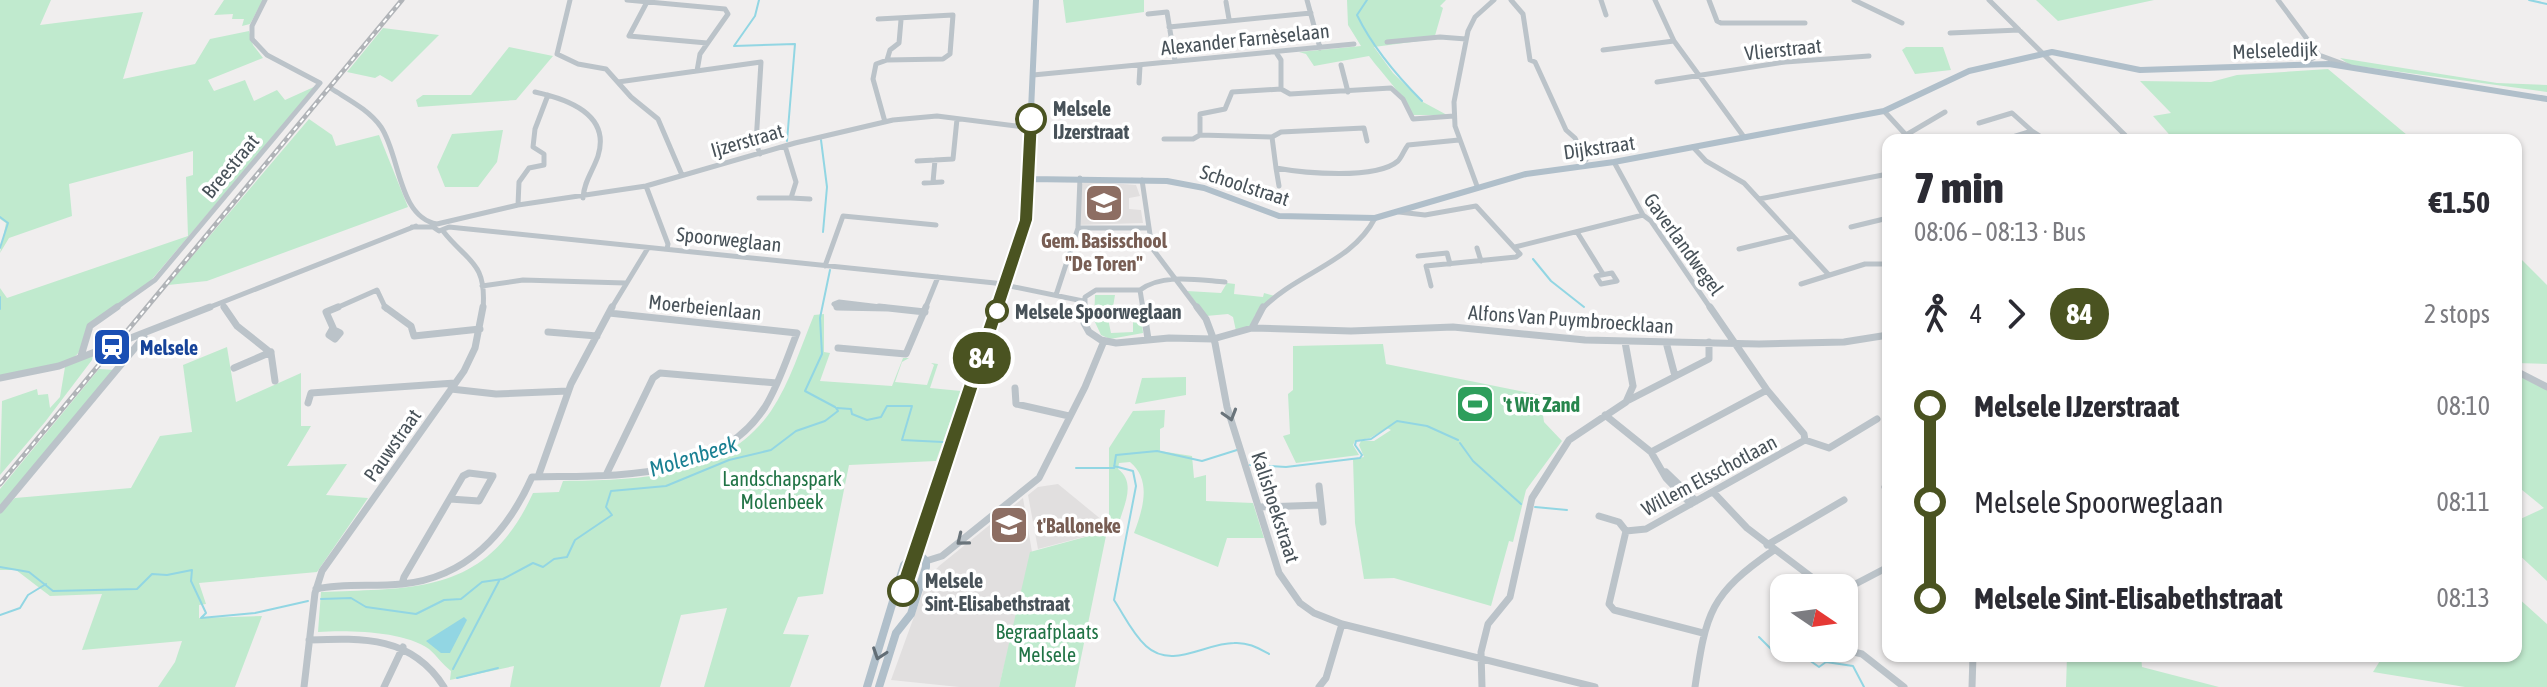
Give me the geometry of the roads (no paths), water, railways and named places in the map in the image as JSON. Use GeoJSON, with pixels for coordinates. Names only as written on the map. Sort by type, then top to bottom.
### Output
{"type":"FeatureCollection","features":[{"type":"Feature","properties":{"kind":"main road"},"geometry":{"type":"LineString","coordinates":[[879,687],[896,633],[911,614],[925,559],[922,547],[927,525],[1026,220],[1036,1]]}},
{"type":"Feature","properties":{"kind":"main road","name":"Melseledijk"},"geometry":{"type":"LineString","coordinates":[[2043,54],[2067,54],[2140,70],[2305,62],[2545,98]]}},
{"type":"Feature","properties":{"kind":"main road","name":"Dijkstraat"},"geometry":{"type":"LineString","coordinates":[[1399,212],[1477,186],[1526,174],[1614,162],[1884,111],[1969,71],[2043,54]]}},
{"type":"Feature","properties":{"kind":"main road","name":"Schoolstraat"},"geometry":{"type":"LineString","coordinates":[[1030,176],[1192,185],[1279,216],[1375,218],[1399,212]]}},
{"type":"Feature","properties":{"kind":"main road"},"geometry":{"type":"LineString","coordinates":[[867,687],[904,565],[927,525]]}},
{"type":"Feature","properties":{"kind":"main road"},"geometry":{"type":"LineString","coordinates":[[909,558],[925,559]]}},
{"type":"Feature","properties":{"kind":"main road"},"geometry":{"type":"LineString","coordinates":[[889,620],[895,624],[905,622]]}},
{"type":"Feature","properties":{"kind":"street","name":"Breestraat"},"geometry":{"type":"LineString","coordinates":[[81,356],[90,326],[155,280],[320,83],[269,56],[254,44],[251,27],[265,0]]}},
{"type":"Feature","properties":{"kind":"street"},"geometry":{"type":"LineString","coordinates":[[570,0],[557,54],[578,64],[603,68],[663,126],[682,175]]}},
{"type":"Feature","properties":{"kind":"street"},"geometry":{"type":"LineString","coordinates":[[627,0],[725,9],[728,14],[698,59],[697,71]]}},
{"type":"Feature","properties":{"kind":"street"},"geometry":{"type":"LineString","coordinates":[[1307,0],[1320,48]]}},
{"type":"Feature","properties":{"kind":"street"},"geometry":{"type":"LineString","coordinates":[[1477,186],[1459,140],[1454,116],[1466,39],[1475,17],[1494,0]]}},
{"type":"Feature","properties":{"kind":"street"},"geometry":{"type":"LineString","coordinates":[[1511,0],[1523,14],[1530,60],[1535,62],[1566,130],[1575,138],[1586,160]]}},
{"type":"Feature","properties":{"kind":"street"},"geometry":{"type":"LineString","coordinates":[[1601,0],[1606,15]]}},
{"type":"Feature","properties":{"kind":"street"},"geometry":{"type":"LineString","coordinates":[[1655,0],[1674,41],[1744,137]]}},
{"type":"Feature","properties":{"kind":"street"},"geometry":{"type":"LineString","coordinates":[[1709,0],[1717,21],[1721,23],[1805,23]]}},
{"type":"Feature","properties":{"kind":"street"},"geometry":{"type":"LineString","coordinates":[[1854,0],[1902,23]]}},
{"type":"Feature","properties":{"kind":"street"},"geometry":{"type":"LineString","coordinates":[[1989,0],[2124,134]]}},
{"type":"Feature","properties":{"kind":"street"},"geometry":{"type":"LineString","coordinates":[[2278,0],[2319,55],[2351,67]]}},
{"type":"Feature","properties":{"kind":"street"},"geometry":{"type":"LineString","coordinates":[[647,2],[629,36],[707,43]]}},
{"type":"Feature","properties":{"kind":"street"},"geometry":{"type":"LineString","coordinates":[[1226,2],[1229,19]]}},
{"type":"Feature","properties":{"kind":"street"},"geometry":{"type":"LineString","coordinates":[[1148,14],[1167,12],[1175,61]]}},
{"type":"Feature","properties":{"kind":"street"},"geometry":{"type":"LineString","coordinates":[[1169,27],[1311,13]]}},
{"type":"Feature","properties":{"kind":"street"},"geometry":{"type":"LineString","coordinates":[[878,19],[953,15],[950,54],[943,59],[887,60],[876,64],[873,79],[885,122]]}},
{"type":"Feature","properties":{"kind":"street"},"geometry":{"type":"LineString","coordinates":[[887,60],[890,50],[899,43],[901,20]]}},
{"type":"Feature","properties":{"kind":"street"},"geometry":{"type":"LineString","coordinates":[[1950,33],[1982,30],[1994,34],[2019,30]]}},
{"type":"Feature","properties":{"kind":"street"},"geometry":{"type":"LineString","coordinates":[[1994,34],[2000,42]]}},
{"type":"Feature","properties":{"kind":"street"},"geometry":{"type":"LineString","coordinates":[[1387,42],[1440,37],[1466,39]]}},
{"type":"Feature","properties":{"kind":"street"},"geometry":{"type":"LineString","coordinates":[[1603,50],[1674,41]]}},
{"type":"Feature","properties":{"kind":"street","name":"Alexander Farnèselaan"},"geometry":{"type":"LineString","coordinates":[[1033,75],[1277,54],[1354,44]]}},
{"type":"Feature","properties":{"kind":"street"},"geometry":{"type":"LineString","coordinates":[[1277,54],[1281,60],[1281,89]]}},
{"type":"Feature","properties":{"kind":"street"},"geometry":{"type":"LineString","coordinates":[[2305,62],[2319,55]]}},
{"type":"Feature","properties":{"kind":"street","name":"Vlierstraat"},"geometry":{"type":"LineString","coordinates":[[1657,82],[1785,62],[1869,56]]}},
{"type":"Feature","properties":{"kind":"street"},"geometry":{"type":"LineString","coordinates":[[619,84],[761,62],[756,143],[760,154]]}},
{"type":"Feature","properties":{"kind":"street"},"geometry":{"type":"LineString","coordinates":[[1341,65],[1348,92]]}},
{"type":"Feature","properties":{"kind":"street","name":"Alexander Farnèselaan"},"geometry":{"type":"LineString","coordinates":[[1139,83],[1140,66]]}},
{"type":"Feature","properties":{"kind":"street"},"geometry":{"type":"LineString","coordinates":[[1200,135],[1200,114],[1225,109],[1232,92],[1281,89],[1290,94],[1391,88],[1403,99],[1413,119],[1454,116]]}},
{"type":"Feature","properties":{"kind":"street"},"geometry":{"type":"LineString","coordinates":[[332,89],[370,114],[382,128],[399,167],[408,202],[426,222],[443,226],[473,260],[482,286],[523,280],[625,283]]}},
{"type":"Feature","properties":{"kind":"street"},"geometry":{"type":"LineString","coordinates":[[535,92],[579,104],[593,119],[599,134],[599,152],[583,181],[583,198]]}},
{"type":"Feature","properties":{"kind":"street"},"geometry":{"type":"LineString","coordinates":[[518,205],[519,182],[529,168],[544,165],[544,154],[533,147],[535,129],[548,95]]}},
{"type":"Feature","properties":{"kind":"street"},"geometry":{"type":"LineString","coordinates":[[1884,111],[1905,134]]}},
{"type":"Feature","properties":{"kind":"street"},"geometry":{"type":"LineString","coordinates":[[1908,134],[1945,112]]}},
{"type":"Feature","properties":{"kind":"street"},"geometry":{"type":"LineString","coordinates":[[1979,123],[2012,113],[2037,134]]}},
{"type":"Feature","properties":{"kind":"street","name":"Ijzerstraat"},"geometry":{"type":"LineString","coordinates":[[443,226],[518,205],[583,198],[646,186],[785,146],[885,122],[927,116],[1031,128]]}},
{"type":"Feature","properties":{"kind":"street"},"geometry":{"type":"LineString","coordinates":[[917,161],[953,159],[957,119]]}},
{"type":"Feature","properties":{"kind":"street"},"geometry":{"type":"LineString","coordinates":[[1164,139],[1193,139],[1200,135],[1272,137],[1281,132],[1364,128],[1367,141]]}},
{"type":"Feature","properties":{"kind":"street"},"geometry":{"type":"LineString","coordinates":[[2022,134],[2032,131]]}},
{"type":"Feature","properties":{"kind":"street"},"geometry":{"type":"LineString","coordinates":[[1272,137],[1279,186]]}},
{"type":"Feature","properties":{"kind":"street"},"geometry":{"type":"LineString","coordinates":[[1276,168],[1326,173],[1364,170],[1396,163],[1408,145],[1459,140]]}},
{"type":"Feature","properties":{"kind":"street"},"geometry":{"type":"LineString","coordinates":[[785,146],[796,182],[791,198]]}},
{"type":"Feature","properties":{"kind":"street"},"geometry":{"type":"LineString","coordinates":[[1693,147],[1706,161],[1732,174],[1759,199],[1828,274]]}},
{"type":"Feature","properties":{"kind":"street"},"geometry":{"type":"LineString","coordinates":[[933,182],[935,160]]}},
{"type":"Feature","properties":{"kind":"street","name":"Gaverlandwegel"},"geometry":{"type":"LineString","coordinates":[[1614,162],[1643,215],[1651,221],[1767,390],[1804,434],[1805,440]]}},
{"type":"Feature","properties":{"kind":"street"},"geometry":{"type":"LineString","coordinates":[[1759,199],[1882,175]]}},
{"type":"Feature","properties":{"kind":"street"},"geometry":{"type":"LineString","coordinates":[[1056,295],[1078,228],[1080,178]]}},
{"type":"Feature","properties":{"kind":"street","name":"Kalishoekstraat"},"geometry":{"type":"LineString","coordinates":[[1142,180],[1152,248],[1206,319],[1227,407],[1286,587],[1314,613],[1342,624],[1595,687]]}},
{"type":"Feature","properties":{"kind":"street"},"geometry":{"type":"LineString","coordinates":[[924,183],[942,182]]}},
{"type":"Feature","properties":{"kind":"street"},"geometry":{"type":"LineString","coordinates":[[646,186],[668,244],[667,249]]}},
{"type":"Feature","properties":{"kind":"street"},"geometry":{"type":"LineString","coordinates":[[759,198],[810,199]]}},
{"type":"Feature","properties":{"kind":"street"},"geometry":{"type":"LineString","coordinates":[[1399,212],[1408,216],[1476,206],[1520,254],[1516,257],[1426,266],[1431,286]]}},
{"type":"Feature","properties":{"kind":"street"},"geometry":{"type":"LineString","coordinates":[[1515,247],[1643,215]]}},
{"type":"Feature","properties":{"kind":"street"},"geometry":{"type":"LineString","coordinates":[[825,266],[843,216],[936,225]]}},
{"type":"Feature","properties":{"kind":"street"},"geometry":{"type":"LineString","coordinates":[[1252,328],[1258,315],[1288,287],[1358,245],[1373,226],[1375,218]]}},
{"type":"Feature","properties":{"kind":"street"},"geometry":{"type":"LineString","coordinates":[[1851,227],[1882,219]]}},
{"type":"Feature","properties":{"kind":"street","name":"Spoorweglaan"},"geometry":{"type":"LineString","coordinates":[[0,378],[51,369],[147,334],[426,222]]}},
{"type":"Feature","properties":{"kind":"street","name":"Spoorweglaan"},"geometry":{"type":"LineString","coordinates":[[412,227],[443,226],[938,277],[1083,301]]}},
{"type":"Feature","properties":{"kind":"street"},"geometry":{"type":"LineString","coordinates":[[1078,228],[1148,228]]}},
{"type":"Feature","properties":{"kind":"street"},"geometry":{"type":"LineString","coordinates":[[1577,232],[1603,274]]}},
{"type":"Feature","properties":{"kind":"street"},"geometry":{"type":"LineString","coordinates":[[657,248],[664,236]]}},
{"type":"Feature","properties":{"kind":"street"},"geometry":{"type":"LineString","coordinates":[[1739,249],[1793,236]]}},
{"type":"Feature","properties":{"kind":"street"},"geometry":{"type":"LineString","coordinates":[[538,477],[568,391],[625,283],[648,248]]}},
{"type":"Feature","properties":{"kind":"street"},"geometry":{"type":"LineString","coordinates":[[1477,248],[1481,261]]}},
{"type":"Feature","properties":{"kind":"street"},"geometry":{"type":"LineString","coordinates":[[1418,256],[1447,253],[1450,264]]}},
{"type":"Feature","properties":{"kind":"street"},"geometry":{"type":"LineString","coordinates":[[1801,284],[1865,264],[1882,264]]}},
{"type":"Feature","properties":{"kind":"street"},"geometry":{"type":"LineString","coordinates":[[838,348],[906,354],[938,277]]}},
{"type":"Feature","properties":{"kind":"street"},"geometry":{"type":"LineString","coordinates":[[1140,290],[1090,292],[1083,301],[1085,326],[1092,335],[1116,343],[1148,339],[1140,290],[1144,284],[1174,278],[1225,282]]}},
{"type":"Feature","properties":{"kind":"street","name":"Pauwstraat"},"geometry":{"type":"LineString","coordinates":[[304,687],[316,589],[334,553],[472,358],[480,329],[482,286]]}},
{"type":"Feature","properties":{"kind":"street"},"geometry":{"type":"LineString","coordinates":[[333,328],[326,312],[377,290],[387,310],[411,326],[414,336],[480,329]]}},
{"type":"Feature","properties":{"kind":"street"},"geometry":{"type":"LineString","coordinates":[[888,308],[837,307],[834,304],[839,302],[925,312]]}},
{"type":"Feature","properties":{"kind":"street"},"geometry":{"type":"LineString","coordinates":[[223,304],[233,326],[259,340],[271,352],[277,368],[275,381]]}},
{"type":"Feature","properties":{"kind":"street","name":"Moerbeienlaan"},"geometry":{"type":"LineString","coordinates":[[609,313],[797,333],[777,383]]}},
{"type":"Feature","properties":{"kind":"street","name":"Alfons Van Puymbroecklaan"},"geometry":{"type":"LineString","coordinates":[[1148,339],[1213,339],[1252,328],[1336,331],[1453,327],[1625,342],[1834,343],[1882,336]]}},
{"type":"Feature","properties":{"kind":"street"},"geometry":{"type":"LineString","coordinates":[[548,332],[597,336]]}},
{"type":"Feature","properties":{"kind":"street","name":"Spoorweglaan"},"geometry":{"type":"LineString","coordinates":[[0,510],[147,334]]}},
{"type":"Feature","properties":{"kind":"street"},"geometry":{"type":"LineString","coordinates":[[925,559],[942,556],[1039,478],[1104,341]]}},
{"type":"Feature","properties":{"kind":"street"},"geometry":{"type":"LineString","coordinates":[[1625,342],[1633,386],[1626,402]]}},
{"type":"Feature","properties":{"kind":"street"},"geometry":{"type":"LineString","coordinates":[[1666,342],[1675,376]]}},
{"type":"Feature","properties":{"kind":"street"},"geometry":{"type":"LineString","coordinates":[[1482,687],[1482,658],[1489,621],[1510,597],[1532,498],[1569,440],[1626,402],[1709,359],[1709,342]]}},
{"type":"Feature","properties":{"kind":"street"},"geometry":{"type":"LineString","coordinates":[[234,368],[271,352]]}},
{"type":"Feature","properties":{"kind":"street"},"geometry":{"type":"LineString","coordinates":[[316,589],[402,584],[438,577],[460,567],[490,546],[506,527],[532,477],[606,475],[666,469],[719,448],[742,434],[757,419],[777,383],[660,373],[655,376],[606,475]]}},
{"type":"Feature","properties":{"kind":"street"},"geometry":{"type":"LineString","coordinates":[[2522,374],[2547,387]]}},
{"type":"Feature","properties":{"kind":"street"},"geometry":{"type":"LineString","coordinates":[[308,403],[311,393],[453,386],[496,394],[568,391]]}},
{"type":"Feature","properties":{"kind":"street"},"geometry":{"type":"LineString","coordinates":[[1633,386],[1649,391]]}},
{"type":"Feature","properties":{"kind":"street"},"geometry":{"type":"LineString","coordinates":[[1015,388],[1016,404],[1069,416]]}},
{"type":"Feature","properties":{"kind":"street"},"geometry":{"type":"LineString","coordinates":[[1651,452],[1767,390]]}},
{"type":"Feature","properties":{"kind":"street"},"geometry":{"type":"LineString","coordinates":[[1605,415],[1651,452],[1666,472],[1666,478],[1694,502]]}},
{"type":"Feature","properties":{"kind":"street"},"geometry":{"type":"LineString","coordinates":[[1805,440],[1829,448],[1877,419]]}},
{"type":"Feature","properties":{"kind":"street","name":"Willem Elsschotlaan"},"geometry":{"type":"LineString","coordinates":[[1626,531],[1646,529],[1805,440]]}},
{"type":"Feature","properties":{"kind":"street"},"geometry":{"type":"LineString","coordinates":[[402,584],[450,499],[463,476],[469,473],[493,476],[482,502],[450,499]]}},
{"type":"Feature","properties":{"kind":"street"},"geometry":{"type":"LineString","coordinates":[[1319,486],[1323,522]]}},
{"type":"Feature","properties":{"kind":"street"},"geometry":{"type":"LineString","coordinates":[[1713,492],[1771,547],[1807,574]]}},
{"type":"Feature","properties":{"kind":"street"},"geometry":{"type":"LineString","coordinates":[[1695,687],[1705,620],[1725,585],[1771,547],[1844,500]]}},
{"type":"Feature","properties":{"kind":"street"},"geometry":{"type":"LineString","coordinates":[[1260,507],[1321,505]]}},
{"type":"Feature","properties":{"kind":"street","name":"Willem Elsschotlaan"},"geometry":{"type":"LineString","coordinates":[[1599,516],[1619,522],[1626,531]]}},
{"type":"Feature","properties":{"kind":"street","name":"Willem Elsschotlaan"},"geometry":{"type":"LineString","coordinates":[[1626,531],[1609,604],[1614,610],[1703,633]]}},
{"type":"Feature","properties":{"kind":"street"},"geometry":{"type":"LineString","coordinates":[[1858,583],[1882,570]]}},
{"type":"Feature","properties":{"kind":"street"},"geometry":{"type":"LineString","coordinates":[[1319,687],[1326,678],[1342,624]]}},
{"type":"Feature","properties":{"kind":"street"},"geometry":{"type":"LineString","coordinates":[[309,640],[365,641],[403,647],[419,654],[436,669],[444,687]]}},
{"type":"Feature","properties":{"kind":"street"},"geometry":{"type":"LineString","coordinates":[[384,687],[403,647]]}},
{"type":"Feature","properties":{"kind":"street"},"geometry":{"type":"LineString","coordinates":[[1858,653],[1904,687]]}},
{"type":"Feature","properties":{"kind":"street"},"geometry":{"type":"LineString","coordinates":[[1972,687],[1973,662]]}},
{"type":"Feature","properties":{"kind":"water"},"geometry":{"type":"Polygon","coordinates":[[[464,617],[467,620],[450,653],[441,653],[426,641],[464,617]]]}},
{"type":"Feature","properties":{"kind":"waterway"},"geometry":{"type":"LineString","coordinates":[[759,0],[755,16],[734,46],[795,44],[787,141]]}},
{"type":"Feature","properties":{"kind":"waterway"},"geometry":{"type":"LineString","coordinates":[[1367,0],[1357,15],[1363,27],[1386,61],[1422,101]]}},
{"type":"Feature","properties":{"kind":"waterway"},"geometry":{"type":"LineString","coordinates":[[2529,0],[2547,4]]}},
{"type":"Feature","properties":{"kind":"waterway"},"geometry":{"type":"LineString","coordinates":[[2307,43],[2311,49]]}},
{"type":"Feature","properties":{"kind":"waterway"},"geometry":{"type":"LineString","coordinates":[[821,140],[827,187],[823,232]]}},
{"type":"Feature","properties":{"kind":"waterway","name":"Molenbeek"},"geometry":{"type":"LineString","coordinates":[[0,217],[8,223],[0,248]]}},
{"type":"Feature","properties":{"kind":"waterway"},"geometry":{"type":"LineString","coordinates":[[1533,259],[1551,281],[1584,307]]}},
{"type":"Feature","properties":{"kind":"waterway"},"geometry":{"type":"LineString","coordinates":[[830,270],[820,318],[822,354],[805,391],[835,407]]}},
{"type":"Feature","properties":{"kind":"waterway","name":"Molenbeek"},"geometry":{"type":"LineString","coordinates":[[0,297],[0,309]]}},
{"type":"Feature","properties":{"kind":"waterway"},"geometry":{"type":"LineString","coordinates":[[837,408],[851,409],[852,414],[867,420],[881,417],[887,406],[912,406],[902,440],[943,442]]}},
{"type":"Feature","properties":{"kind":"waterway","name":"Molenbeek"},"geometry":{"type":"LineString","coordinates":[[321,599],[351,598],[366,607],[416,614],[444,600],[461,599],[482,582],[503,579],[533,563],[543,567],[554,559],[567,557],[575,540],[612,515],[606,507],[611,491],[666,486],[729,460],[771,450],[796,431],[825,421],[838,411],[836,408]]}},
{"type":"Feature","properties":{"kind":"waterway"},"geometry":{"type":"LineString","coordinates":[[1250,465],[1286,467],[1360,458],[1362,455],[1355,445],[1356,441],[1371,439],[1397,421],[1427,426],[1458,440]]}},
{"type":"Feature","properties":{"kind":"waterway"},"geometry":{"type":"LineString","coordinates":[[1460,443],[1473,461],[1521,504]]}},
{"type":"Feature","properties":{"kind":"waterway"},"geometry":{"type":"LineString","coordinates":[[1114,466],[1116,455],[1157,451],[1202,461],[1237,450]]}},
{"type":"Feature","properties":{"kind":"waterway"},"geometry":{"type":"LineString","coordinates":[[1076,468],[1114,466]]}},
{"type":"Feature","properties":{"kind":"waterway"},"geometry":{"type":"LineString","coordinates":[[1114,466],[1133,471],[1136,486],[1114,600],[1136,635],[1156,653],[1167,656],[1234,643],[1248,644],[1269,654]]}},
{"type":"Feature","properties":{"kind":"waterway"},"geometry":{"type":"LineString","coordinates":[[1535,507],[1567,510]]}},
{"type":"Feature","properties":{"kind":"waterway","name":"Molenbeek"},"geometry":{"type":"LineString","coordinates":[[0,567],[29,572],[45,585]]}},
{"type":"Feature","properties":{"kind":"waterway","name":"Molenbeek"},"geometry":{"type":"LineString","coordinates":[[45,585],[53,591],[137,589],[152,574],[167,575],[192,570],[191,581],[206,613],[201,618],[255,613],[308,601]]}},
{"type":"Feature","properties":{"kind":"waterway"},"geometry":{"type":"LineString","coordinates":[[453,669],[499,581]]}},
{"type":"Feature","properties":{"kind":"waterway"},"geometry":{"type":"LineString","coordinates":[[0,615],[20,608],[28,595],[45,585]]}},
{"type":"Feature","properties":{"kind":"waterway"},"geometry":{"type":"LineString","coordinates":[[1759,637],[1770,648]]}},
{"type":"Feature","properties":{"kind":"waterway"},"geometry":{"type":"LineString","coordinates":[[1812,662],[1819,667],[1826,662]]}},
{"type":"Feature","properties":{"kind":"waterway"},"geometry":{"type":"LineString","coordinates":[[1826,662],[1853,666],[1864,687]]}},
{"type":"Feature","properties":{"kind":"waterway"},"geometry":{"type":"LineString","coordinates":[[457,678],[498,668]]}},
{"type":"Feature","properties":{"kind":"railway"},"geometry":{"type":"LineString","coordinates":[[0,484],[402,0]]}},
{"type":"Feature","properties":{"kind":"place","name":"Melsele IJzerstraat"},"geometry":{"type":"Point","coordinates":[1031,119]}},
{"type":"Feature","properties":{"kind":"place","name":"Gem. Basisschool \"De Toren\""},"geometry":{"type":"Point","coordinates":[1104,203]}},
{"type":"Feature","properties":{"kind":"place","name":"Melsele Spoorweglaan"},"geometry":{"type":"Point","coordinates":[997,311]}},
{"type":"Feature","properties":{"kind":"place","name":"Melsele"},"geometry":{"type":"Point","coordinates":[112,347]}},
{"type":"Feature","properties":{"kind":"place","name":"'t Wit Zand"},"geometry":{"type":"Point","coordinates":[1475,404]}},
{"type":"Feature","properties":{"kind":"place","name":"t'Balloneke"},"geometry":{"type":"Point","coordinates":[1009,525]}},
{"type":"Feature","properties":{"kind":"place","name":"Melsele Sint-Elisabethstraat"},"geometry":{"type":"Point","coordinates":[903,591]}},
{"type":"Feature","properties":{"kind":"park label","name":"Landschapspark Molenbeek"},"geometry":{"type":"Point","coordinates":[782,490]}},
{"type":"Feature","properties":{"kind":"park label","name":"Begraafplaats Melsele"},"geometry":{"type":"Point","coordinates":[1047,642]}}]}
